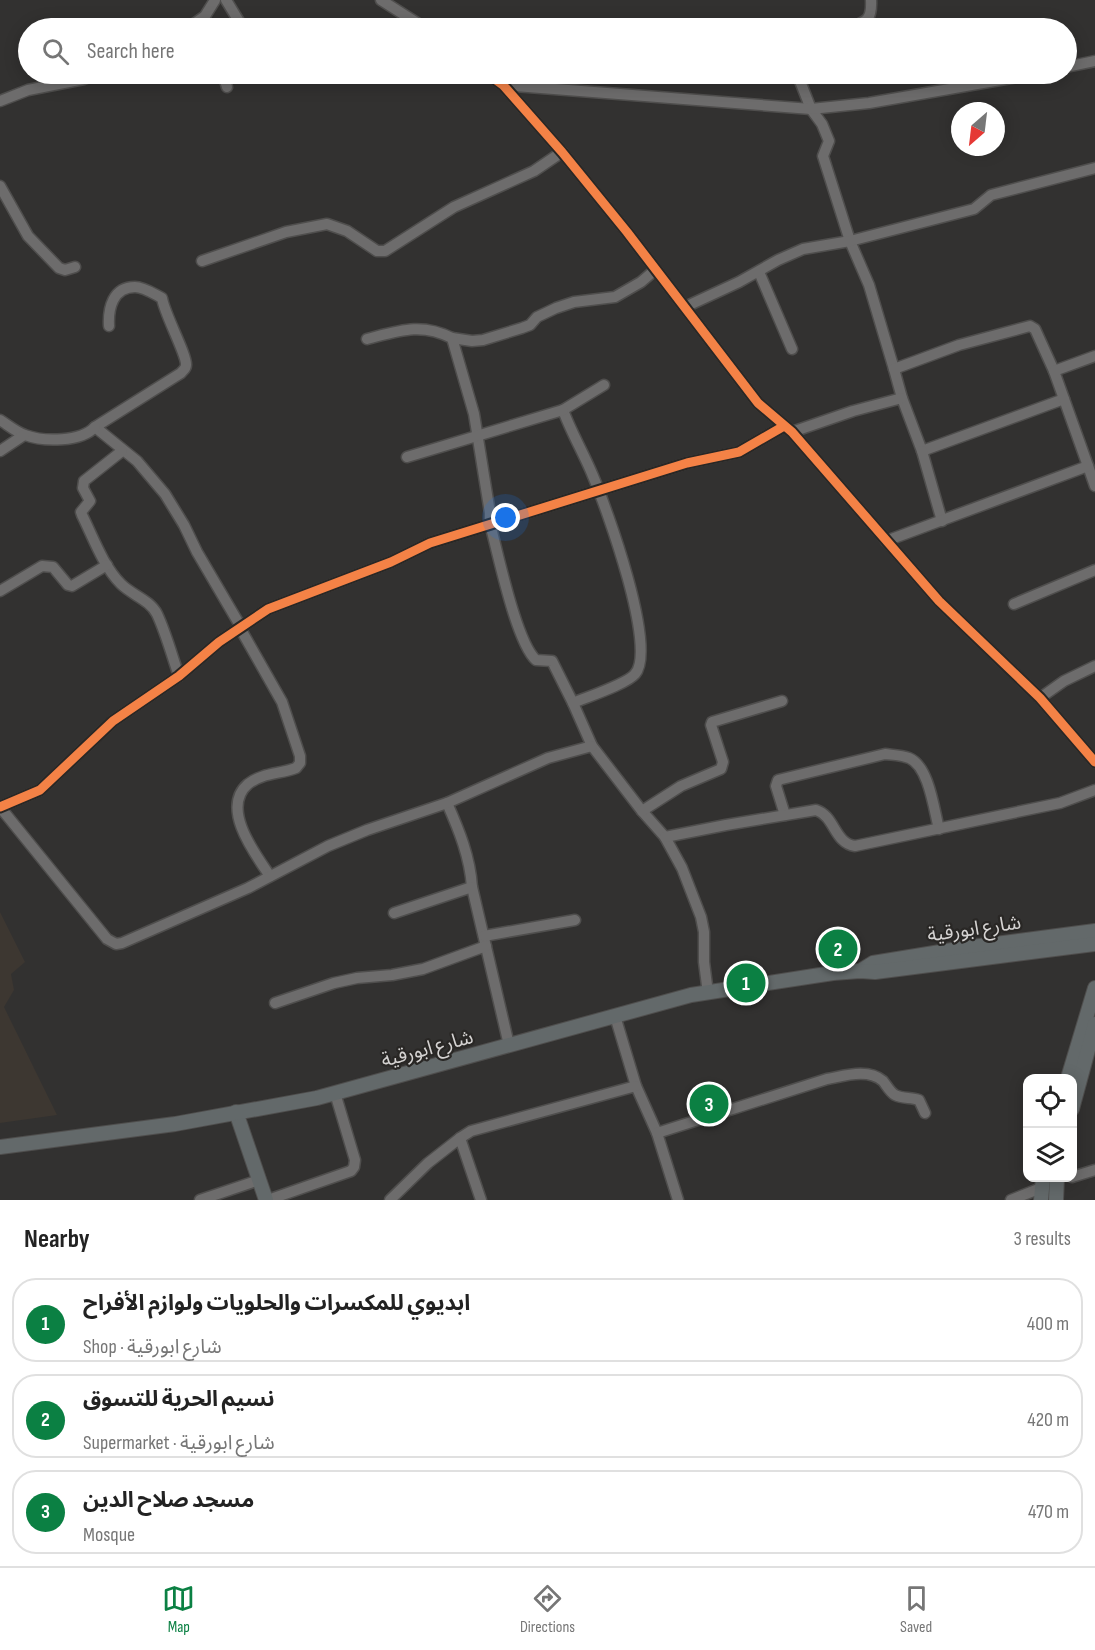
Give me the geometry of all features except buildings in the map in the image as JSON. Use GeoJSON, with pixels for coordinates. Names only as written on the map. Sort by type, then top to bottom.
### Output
{"type":"FeatureCollection","features":[{"type":"Feature","properties":{"kind":"main road","name":"شارع ابورقية"},"geometry":{"type":"LineString","coordinates":[[860,970],[873,963],[965,948],[1095,932]]}},
{"type":"Feature","properties":{"kind":"main road","name":"شارع ابورقية"},"geometry":{"type":"LineString","coordinates":[[0,1147],[176,1124],[335,1093],[691,995],[860,970],[875,972],[1095,944]]}},
{"type":"Feature","properties":{"kind":"main road"},"geometry":{"type":"LineString","coordinates":[[1069,1074],[1095,988]]}},
{"type":"Feature","properties":{"kind":"main road"},"geometry":{"type":"LineString","coordinates":[[1077,1096],[1090,1066],[1095,1024]]}},
{"type":"Feature","properties":{"kind":"main road"},"geometry":{"type":"LineString","coordinates":[[236,1112],[267,1200]]}},
{"type":"Feature","properties":{"kind":"main road"},"geometry":{"type":"LineString","coordinates":[[1056,1200],[1057,1182]]}},
{"type":"Feature","properties":{"kind":"street"},"geometry":{"type":"LineString","coordinates":[[202,18],[215,0]]}},
{"type":"Feature","properties":{"kind":"street"},"geometry":{"type":"LineString","coordinates":[[226,0],[237,18]]}},
{"type":"Feature","properties":{"kind":"street"},"geometry":{"type":"LineString","coordinates":[[381,0],[409,18]]}},
{"type":"Feature","properties":{"kind":"street"},"geometry":{"type":"LineString","coordinates":[[869,18],[871,0]]}},
{"type":"Feature","properties":{"kind":"street"},"geometry":{"type":"LineString","coordinates":[[1077,65],[1095,61]]}},
{"type":"Feature","properties":{"kind":"street"},"geometry":{"type":"LineString","coordinates":[[0,101],[28,90],[59,84]]}},
{"type":"Feature","properties":{"kind":"street"},"geometry":{"type":"LineString","coordinates":[[802,84],[811,109],[822,124],[829,141],[823,156],[850,241],[869,285],[902,398],[922,451],[942,521]]}},
{"type":"Feature","properties":{"kind":"street"},"geometry":{"type":"LineString","coordinates":[[503,85],[811,109],[869,103],[978,84]]}},
{"type":"Feature","properties":{"kind":"street"},"geometry":{"type":"LineString","coordinates":[[503,85],[562,152],[758,403],[788,429],[939,601],[1040,698],[1095,762]]}},
{"type":"Feature","properties":{"kind":"street"},"geometry":{"type":"LineString","coordinates":[[201,261],[286,232],[327,224],[347,231],[377,251],[385,251],[454,207],[534,171],[562,152]]}},
{"type":"Feature","properties":{"kind":"street"},"geometry":{"type":"LineString","coordinates":[[685,308],[803,249],[850,241],[974,209],[991,195],[1095,168]]}},
{"type":"Feature","properties":{"kind":"street"},"geometry":{"type":"LineString","coordinates":[[0,186],[28,236],[59,268],[65,270],[75,267]]}},
{"type":"Feature","properties":{"kind":"street"},"geometry":{"type":"LineString","coordinates":[[367,339],[419,328],[442,333],[452,338],[483,340],[530,325],[537,317],[574,302],[615,297],[641,282],[655,270]]}},
{"type":"Feature","properties":{"kind":"street"},"geometry":{"type":"LineString","coordinates":[[759,272],[792,349]]}},
{"type":"Feature","properties":{"kind":"street"},"geometry":{"type":"LineString","coordinates":[[0,420],[24,435],[56,439],[70,438],[90,432],[181,373],[186,365],[162,298],[149,291],[135,287],[123,290],[112,300],[108,312],[109,326]]}},
{"type":"Feature","properties":{"kind":"street"},"geometry":{"type":"LineString","coordinates":[[894,369],[959,345],[1030,327],[1035,330],[1054,371],[1095,486]]}},
{"type":"Feature","properties":{"kind":"street"},"geometry":{"type":"LineString","coordinates":[[452,338],[474,414],[490,524],[506,586],[529,652],[536,660],[552,661],[592,746],[665,837],[693,891],[701,917],[708,993]]}},
{"type":"Feature","properties":{"kind":"street"},"geometry":{"type":"LineString","coordinates":[[1054,371],[1095,356]]}},
{"type":"Feature","properties":{"kind":"street"},"geometry":{"type":"LineString","coordinates":[[407,457],[563,410],[604,385]]}},
{"type":"Feature","properties":{"kind":"street"},"geometry":{"type":"LineString","coordinates":[[592,746],[548,758],[447,803],[328,846],[249,888],[116,944],[107,939],[0,807],[40,790],[113,722],[179,676],[219,642],[268,609],[391,562],[430,543],[597,489],[687,463],[739,452],[788,429],[902,398]]}},
{"type":"Feature","properties":{"kind":"street"},"geometry":{"type":"LineString","coordinates":[[922,451],[1064,399]]}},
{"type":"Feature","properties":{"kind":"street"},"geometry":{"type":"LineString","coordinates":[[563,410],[620,550],[636,609],[641,648],[636,674],[628,680],[573,703]]}},
{"type":"Feature","properties":{"kind":"street"},"geometry":{"type":"LineString","coordinates":[[95,427],[123,452],[137,461],[165,494],[282,702],[300,756],[297,768],[264,776],[248,784],[238,799],[237,810],[246,836],[270,876]]}},
{"type":"Feature","properties":{"kind":"street"},"geometry":{"type":"LineString","coordinates":[[0,451],[24,435]]}},
{"type":"Feature","properties":{"kind":"street"},"geometry":{"type":"LineString","coordinates":[[123,452],[87,477],[83,485],[90,501],[81,512],[107,565],[121,585],[147,602],[156,613],[179,676]]}},
{"type":"Feature","properties":{"kind":"street"},"geometry":{"type":"LineString","coordinates":[[886,542],[1088,466]]}},
{"type":"Feature","properties":{"kind":"street"},"geometry":{"type":"LineString","coordinates":[[0,591],[42,566],[52,567],[68,585],[72,586],[107,565]]}},
{"type":"Feature","properties":{"kind":"street"},"geometry":{"type":"LineString","coordinates":[[1014,604],[1094,572]]}},
{"type":"Feature","properties":{"kind":"street"},"geometry":{"type":"LineString","coordinates":[[1040,698],[1064,681],[1095,666]]}},
{"type":"Feature","properties":{"kind":"street"},"geometry":{"type":"LineString","coordinates":[[642,811],[681,786],[722,769],[723,762],[712,722],[782,701]]}},
{"type":"Feature","properties":{"kind":"street"},"geometry":{"type":"LineString","coordinates":[[784,815],[776,786],[778,780],[885,754],[910,758],[922,769],[939,829]]}},
{"type":"Feature","properties":{"kind":"street"},"geometry":{"type":"LineString","coordinates":[[665,837],[810,811],[820,812],[844,843],[855,846],[1060,803],[1095,790]]}},
{"type":"Feature","properties":{"kind":"street"},"geometry":{"type":"LineString","coordinates":[[447,803],[466,851],[472,887],[509,1045]]}},
{"type":"Feature","properties":{"kind":"street"},"geometry":{"type":"LineString","coordinates":[[394,913],[472,887]]}},
{"type":"Feature","properties":{"kind":"street"},"geometry":{"type":"LineString","coordinates":[[275,1003],[346,980],[423,969],[485,941],[575,920]]}},
{"type":"Feature","properties":{"kind":"street"},"geometry":{"type":"LineString","coordinates":[[615,1016],[636,1086],[657,1133],[678,1200]]}},
{"type":"Feature","properties":{"kind":"street"},"geometry":{"type":"LineString","coordinates":[[657,1133],[827,1079],[855,1074],[874,1076],[884,1082],[893,1094],[919,1100],[925,1113]]}},
{"type":"Feature","properties":{"kind":"street"},"geometry":{"type":"LineString","coordinates":[[390,1200],[428,1162],[471,1131],[636,1086]]}},
{"type":"Feature","properties":{"kind":"street"},"geometry":{"type":"LineString","coordinates":[[267,1200],[351,1171],[354,1167],[355,1160],[335,1093]]}},
{"type":"Feature","properties":{"kind":"street"},"geometry":{"type":"LineString","coordinates":[[460,1138],[481,1200]]}},
{"type":"Feature","properties":{"kind":"street"},"geometry":{"type":"LineString","coordinates":[[1077,1175],[1095,1170]]}},
{"type":"Feature","properties":{"kind":"street"},"geometry":{"type":"LineString","coordinates":[[200,1200],[259,1180]]}},
{"type":"Feature","properties":{"kind":"street"},"geometry":{"type":"LineString","coordinates":[[1011,1200],[1042,1188]]}},
{"type":"Feature","properties":{"kind":"shaded area"},"geometry":{"type":"Polygon","coordinates":[[[0,912],[25,962],[11,974],[14,990],[4,1007],[57,1115],[0,1123],[0,912]]]}},
{"type":"Feature","properties":{"kind":"cycle path"},"geometry":{"type":"LineString","coordinates":[[502,84],[562,152],[627,232],[758,403],[792,432],[939,601],[1040,698],[1095,762]]}},
{"type":"Feature","properties":{"kind":"cycle path"},"geometry":{"type":"LineString","coordinates":[[0,807],[40,790],[113,721],[179,676],[219,642],[268,609],[391,562],[430,543],[687,463],[739,452],[784,426]]}},
{"type":"Feature","properties":{"kind":"place","name":"نسيم الحرية للتسوق"},"geometry":{"type":"Point","coordinates":[838,949]}},
{"type":"Feature","properties":{"kind":"place","name":"ابديوي للمكسرات والحلويات ولوازم الأفراح"},"geometry":{"type":"Point","coordinates":[746,983]}},
{"type":"Feature","properties":{"kind":"place","name":"مسجد صلاح الدين"},"geometry":{"type":"Point","coordinates":[709,1104]}}]}
